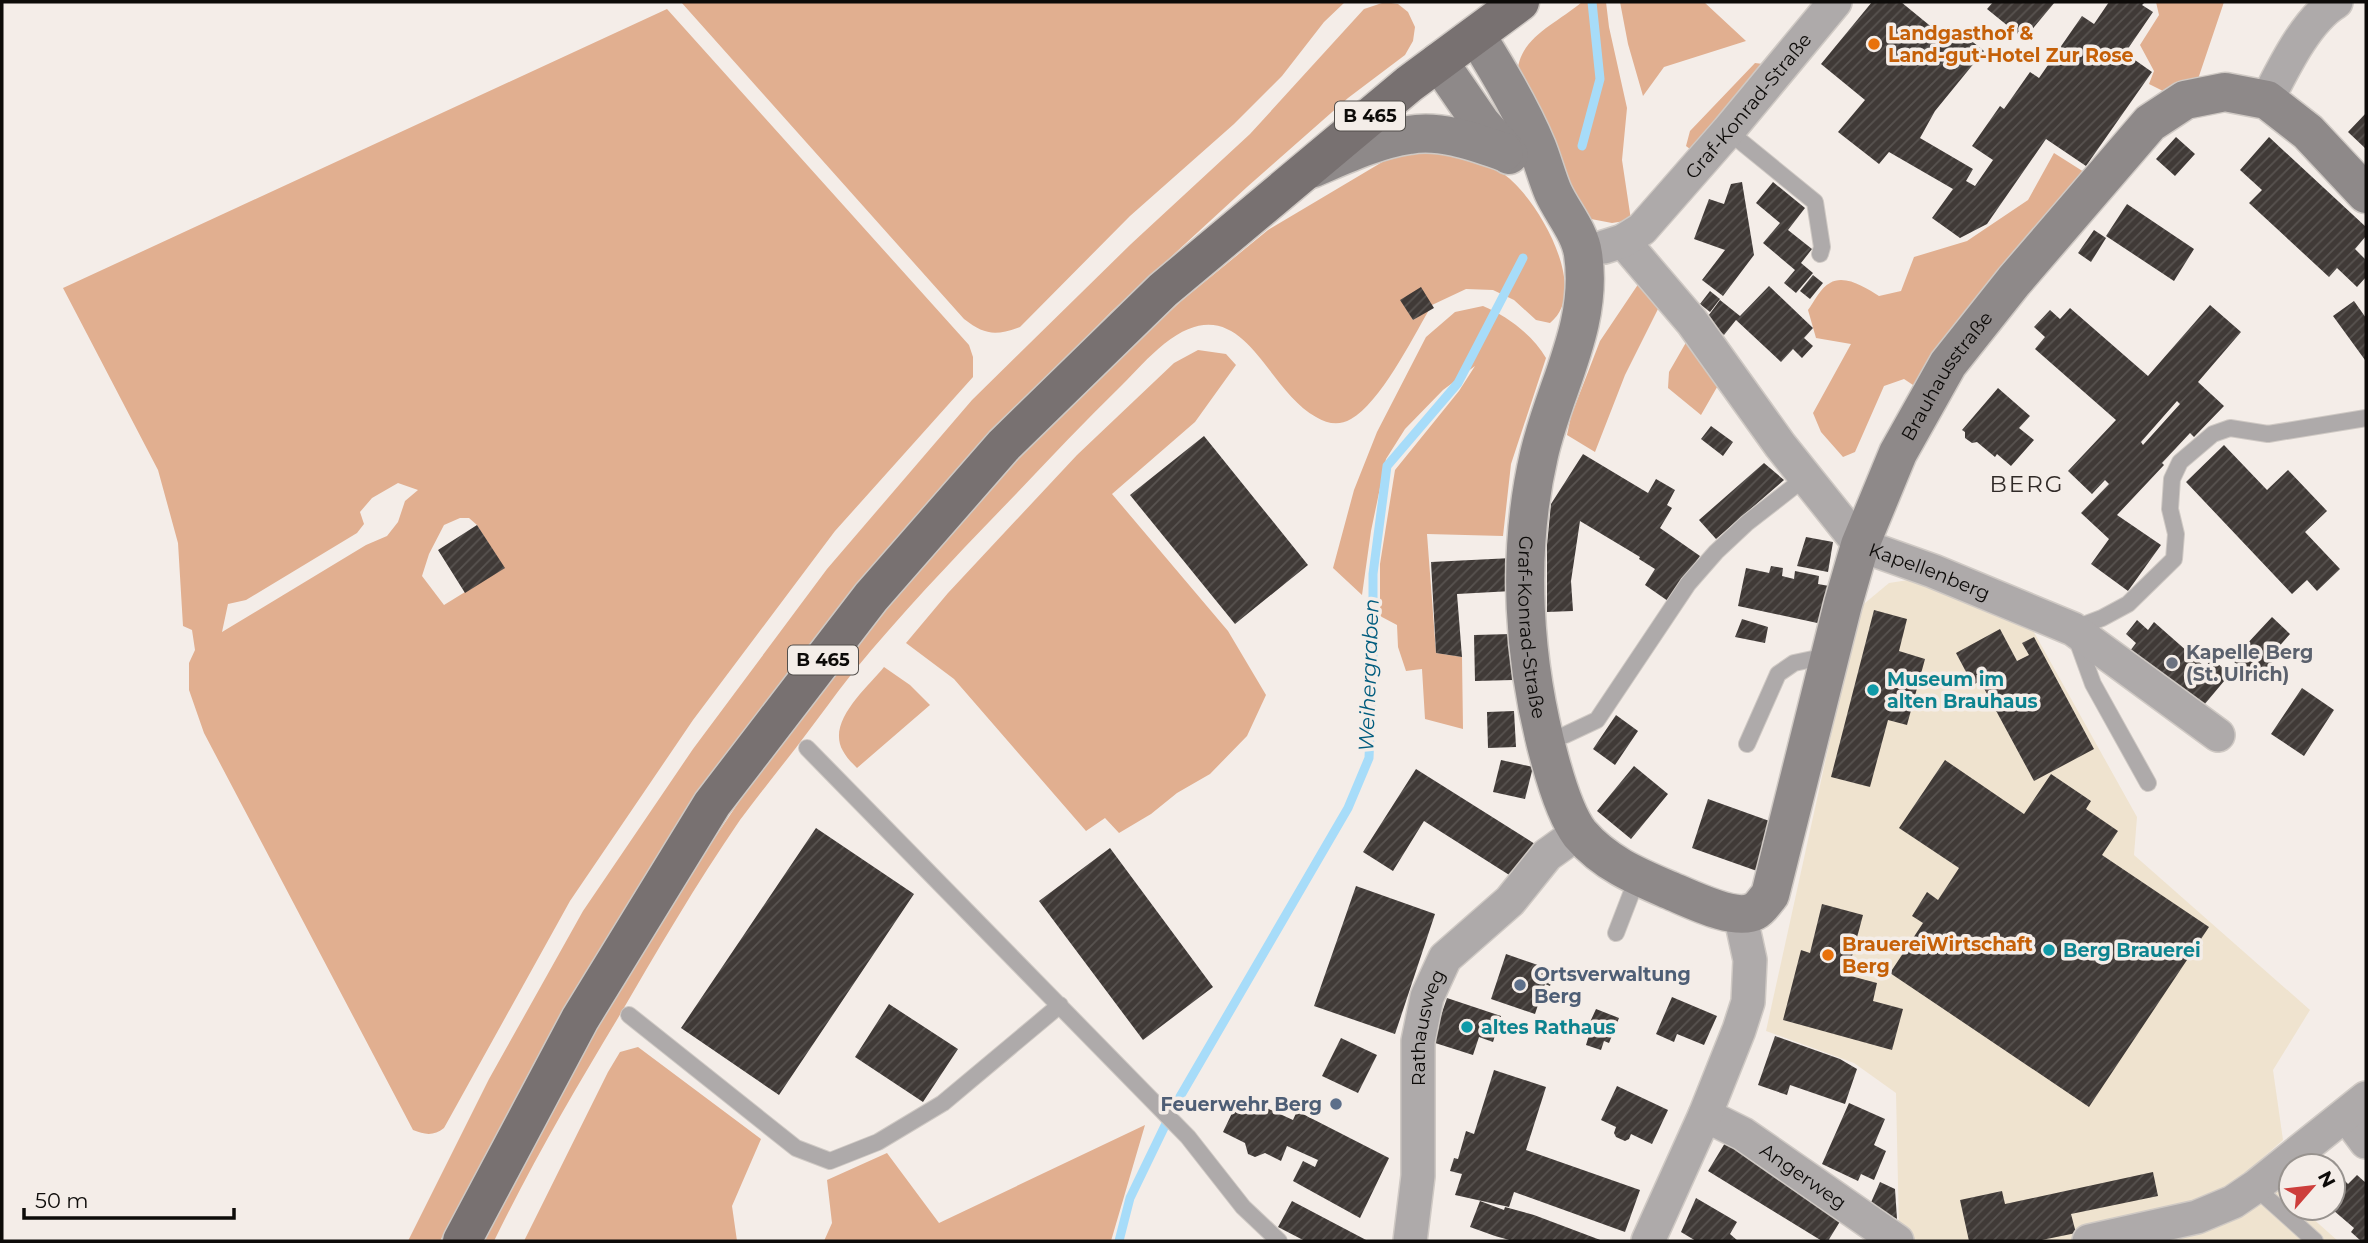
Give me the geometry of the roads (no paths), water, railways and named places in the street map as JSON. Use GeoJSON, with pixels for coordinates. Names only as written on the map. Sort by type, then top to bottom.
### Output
{"type":"FeatureCollection","features":[{"type":"Feature","properties":{"kind":"main road","name":"B 465"},"geometry":{"type":"LineString","coordinates":[[462,1241],[580,1019],[712,804],[871,597],[1014,435],[1163,290],[1409,84],[1520,2]]}},
{"type":"Feature","properties":{"kind":"street","name":"Graf-Konrad-Straße"},"geometry":{"type":"LineString","coordinates":[[1740,914],[1709,906],[1623,871],[1579,832],[1558,789],[1534,693],[1526,619],[1527,546],[1539,455],[1574,346],[1581,315],[1585,284],[1583,251],[1623,241],[1642,229],[1835,2]]}},
{"type":"Feature","properties":{"kind":"street"},"geometry":{"type":"LineString","coordinates":[[2267,100],[2309,28],[2336,2]]}},
{"type":"Feature","properties":{"kind":"street"},"geometry":{"type":"LineString","coordinates":[[1476,35],[1536,146],[1553,192],[1583,251]]}},
{"type":"Feature","properties":{"kind":"street"},"geometry":{"type":"LineString","coordinates":[[1439,62],[1504,152],[1553,192]]}},
{"type":"Feature","properties":{"kind":"street","name":"Brauhausstraße"},"geometry":{"type":"LineString","coordinates":[[1740,914],[1755,911],[1770,895],[1860,545],[1898,453],[1948,364],[2014,281],[2150,123],[2185,100],[2225,92],[2267,100],[2308,132],[2366,194]]}},
{"type":"Feature","properties":{"kind":"street"},"geometry":{"type":"LineString","coordinates":[[1302,172],[1410,134],[1449,137],[1504,152]]}},
{"type":"Feature","properties":{"kind":"street","name":"Kapellenberg"},"geometry":{"type":"LineString","coordinates":[[1623,241],[1692,321],[1806,477],[1860,545],[1933,571],[2073,629],[2218,735]]}},
{"type":"Feature","properties":{"kind":"street","name":"Rathausweg"},"geometry":{"type":"LineString","coordinates":[[1410,1241],[1418,1176],[1418,1041],[1426,997],[1445,958],[1510,901],[1547,855],[1579,832]]}},
{"type":"Feature","properties":{"kind":"street"},"geometry":{"type":"LineString","coordinates":[[1648,1241],[1705,1115],[1748,1002],[1751,960],[1740,914]]}},
{"type":"Feature","properties":{"kind":"street"},"geometry":{"type":"LineString","coordinates":[[2089,1241],[2197,1217],[2233,1202],[2356,1106],[2366,1142]]}},
{"type":"Feature","properties":{"kind":"street","name":"Angerweg"},"geometry":{"type":"LineString","coordinates":[[1705,1115],[1743,1134],[1897,1241]]}},
{"type":"Feature","properties":{"kind":"lane"},"geometry":{"type":"LineString","coordinates":[[1728,131],[1815,202],[1822,247],[1820,254]]}},
{"type":"Feature","properties":{"kind":"lane"},"geometry":{"type":"LineString","coordinates":[[2148,783],[2093,684],[2073,629],[2128,604],[2174,559],[2176,534],[2170,509],[2172,479],[2180,462],[2213,434],[2230,428],[2268,434],[2366,418]]}},
{"type":"Feature","properties":{"kind":"lane"},"geometry":{"type":"LineString","coordinates":[[1545,741],[1597,720],[1688,584],[1747,523],[1806,477]]}},
{"type":"Feature","properties":{"kind":"lane"},"geometry":{"type":"LineString","coordinates":[[1747,744],[1778,674],[1794,663],[1830,656]]}},
{"type":"Feature","properties":{"kind":"lane"},"geometry":{"type":"LineString","coordinates":[[807,748],[1178,1127],[1243,1207],[1279,1241]]}},
{"type":"Feature","properties":{"kind":"lane"},"geometry":{"type":"LineString","coordinates":[[1616,933],[1637,876]]}},
{"type":"Feature","properties":{"kind":"lane"},"geometry":{"type":"LineString","coordinates":[[629,1015],[796,1148],[830,1161],[878,1142],[943,1103],[1060,1006]]}},
{"type":"Feature","properties":{"kind":"lane"},"geometry":{"type":"LineString","coordinates":[[2255,1187],[2315,1241]]}},
{"type":"Feature","properties":{"kind":"waterway","name":"Weihergraben"},"geometry":{"type":"LineString","coordinates":[[1582,146],[1600,79],[1592,2]]}},
{"type":"Feature","properties":{"kind":"waterway","name":"Weihergraben"},"geometry":{"type":"LineString","coordinates":[[1119,1241],[1130,1198],[1174,1107],[1348,808],[1369,758],[1373,574],[1387,466],[1458,383],[1523,258]]}},
{"type":"Feature","properties":{"kind":"place","name":"Landgasthof & Land-gut-Hotel Zur Rose"},"geometry":{"type":"Point","coordinates":[1874,44]}},
{"type":"Feature","properties":{"kind":"place","name":"Kapelle Berg (St. Ulrich)"},"geometry":{"type":"Point","coordinates":[2172,663]}},
{"type":"Feature","properties":{"kind":"place","name":"Museum im alten Brauhaus"},"geometry":{"type":"Point","coordinates":[1873,690]}},
{"type":"Feature","properties":{"kind":"place","name":"Berg Brauerei"},"geometry":{"type":"Point","coordinates":[2049,950]}},
{"type":"Feature","properties":{"kind":"place","name":"BrauereiWirtschaft Berg"},"geometry":{"type":"Point","coordinates":[1828,955]}},
{"type":"Feature","properties":{"kind":"place","name":"Ortsverwaltung Berg"},"geometry":{"type":"Point","coordinates":[1520,985]}},
{"type":"Feature","properties":{"kind":"place","name":"altes Rathaus"},"geometry":{"type":"Point","coordinates":[1467,1027]}},
{"type":"Feature","properties":{"kind":"place","name":"Feuerwehr Berg"},"geometry":{"type":"Point","coordinates":[1336,1104]}},
{"type":"Feature","properties":{"kind":"district","name":"BERG"},"geometry":{"type":"Point","coordinates":[2027,484]}}]}
